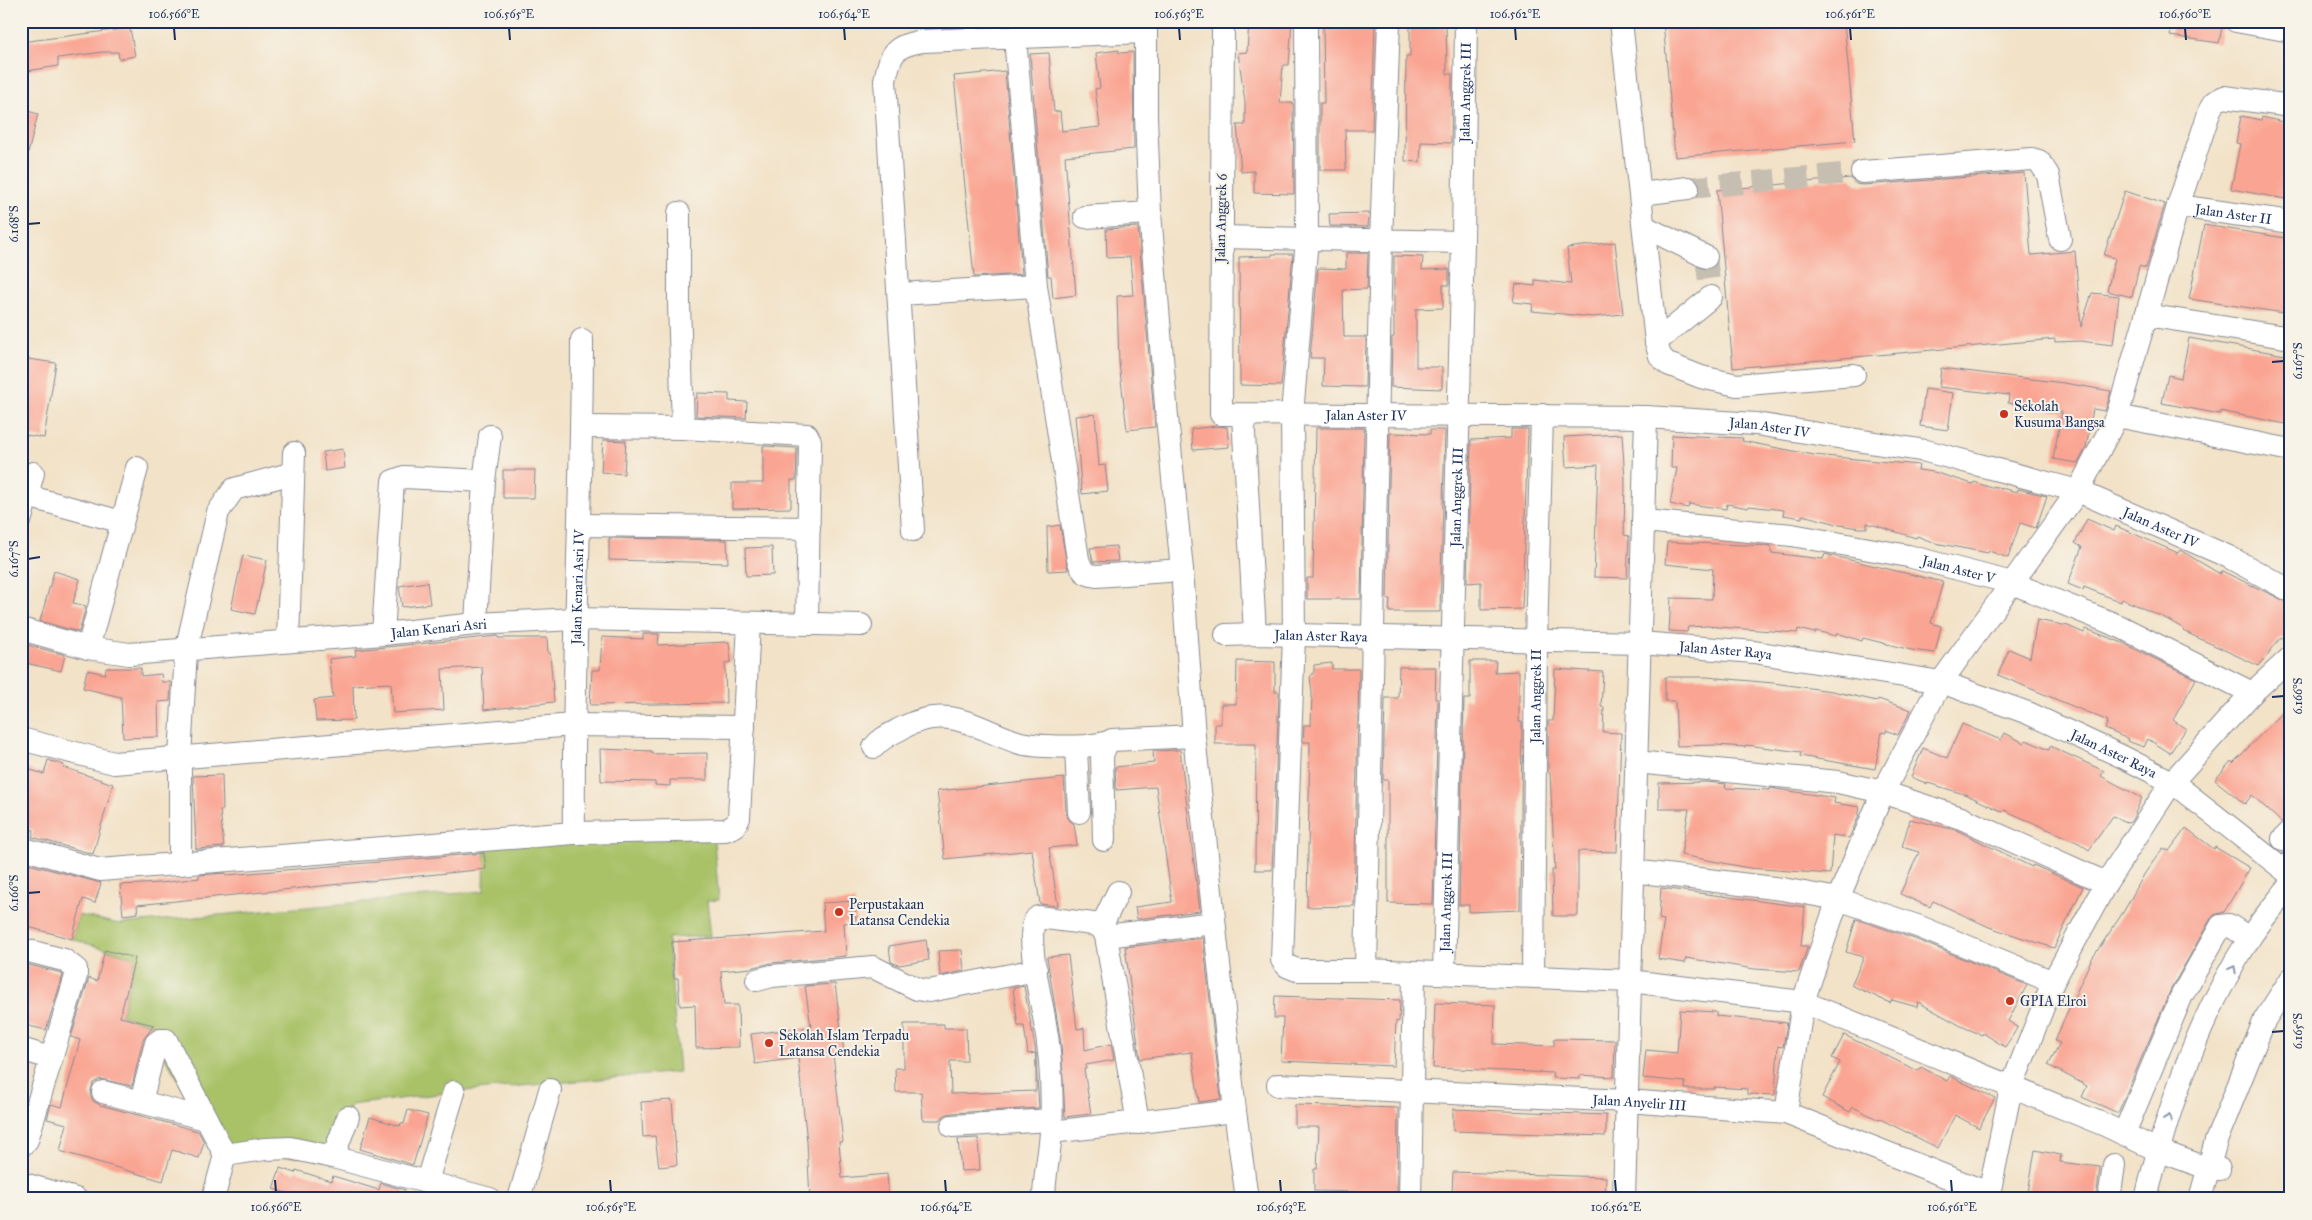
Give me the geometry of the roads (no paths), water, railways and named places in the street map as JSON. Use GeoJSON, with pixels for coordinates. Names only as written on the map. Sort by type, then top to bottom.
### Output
{"type":"FeatureCollection","features":[{"type":"Feature","properties":{"kind":"street","name":"Jalan Anggrek 6"},"geometry":{"type":"LineString","coordinates":[[1221,414],[1220,237],[1223,21]]}},
{"type":"Feature","properties":{"kind":"street"},"geometry":{"type":"LineString","coordinates":[[1306,21],[1307,239],[1292,414],[1294,636],[1282,960],[1287,966],[1297,970],[1366,970],[1630,980],[1803,1002],[2104,1124],[2157,1150],[2213,1169]]}},
{"type":"Feature","properties":{"kind":"street"},"geometry":{"type":"LineString","coordinates":[[1366,970],[1381,240],[1389,21]]}},
{"type":"Feature","properties":{"kind":"street","name":"Jalan Anggrek III"},"geometry":{"type":"LineString","coordinates":[[1444,973],[1463,242],[1466,21]]}},
{"type":"Feature","properties":{"kind":"street"},"geometry":{"type":"LineString","coordinates":[[1621,21],[1656,342],[1660,356],[1668,364],[1701,377],[1737,384],[1854,375]]}},
{"type":"Feature","properties":{"kind":"street"},"geometry":{"type":"LineString","coordinates":[[2236,21],[2291,32]]}},
{"type":"Feature","properties":{"kind":"street"},"geometry":{"type":"LineString","coordinates":[[913,530],[900,294],[885,80],[893,53],[902,47],[923,41],[1018,31],[1146,27],[1150,213],[1182,570],[1194,736],[1235,1111],[1247,1199]]}},
{"type":"Feature","properties":{"kind":"street"},"geometry":{"type":"LineString","coordinates":[[1018,31],[1036,286],[1078,559],[1082,571],[1086,575],[1110,577],[1182,570]]}},
{"type":"Feature","properties":{"kind":"street"},"geometry":{"type":"LineString","coordinates":[[1786,1113],[1803,1002],[1838,899],[1883,792],[1942,682],[2078,491],[2117,416],[2178,206],[2214,102],[2224,97],[2234,97],[2291,106]]}},
{"type":"Feature","properties":{"kind":"street"},"geometry":{"type":"LineString","coordinates":[[1862,172],[2032,159],[2039,161],[2048,175],[2060,239]]}},
{"type":"Feature","properties":{"kind":"street"},"geometry":{"type":"LineString","coordinates":[[1641,194],[1688,188]]}},
{"type":"Feature","properties":{"kind":"street","name":"Jalan Aster II"},"geometry":{"type":"LineString","coordinates":[[2178,206],[2291,222]]}},
{"type":"Feature","properties":{"kind":"street"},"geometry":{"type":"LineString","coordinates":[[679,213],[679,303],[683,428]]}},
{"type":"Feature","properties":{"kind":"street"},"geometry":{"type":"LineString","coordinates":[[1085,217],[1150,213]]}},
{"type":"Feature","properties":{"kind":"street"},"geometry":{"type":"LineString","coordinates":[[1645,228],[1706,257]]}},
{"type":"Feature","properties":{"kind":"street"},"geometry":{"type":"LineString","coordinates":[[1220,237],[1463,242]]}},
{"type":"Feature","properties":{"kind":"street"},"geometry":{"type":"LineString","coordinates":[[900,294],[1036,286]]}},
{"type":"Feature","properties":{"kind":"street"},"geometry":{"type":"LineString","coordinates":[[1656,342],[1711,297]]}},
{"type":"Feature","properties":{"kind":"street"},"geometry":{"type":"LineString","coordinates":[[2146,315],[2291,338]]}},
{"type":"Feature","properties":{"kind":"street","name":"Jalan Kenari Asri IV"},"geometry":{"type":"LineString","coordinates":[[574,832],[573,725],[575,619],[581,525],[582,340]]}},
{"type":"Feature","properties":{"kind":"street","name":"Jalan Aster IV"},"geometry":{"type":"LineString","coordinates":[[1221,414],[1646,417],[1756,424],[1926,451],[2078,491],[2230,557],[2291,591]]}},
{"type":"Feature","properties":{"kind":"street"},"geometry":{"type":"LineString","coordinates":[[1243,415],[1255,634]]}},
{"type":"Feature","properties":{"kind":"street","name":"Jalan Anggrek II"},"geometry":{"type":"LineString","coordinates":[[1532,976],[1536,640],[1542,415]]}},
{"type":"Feature","properties":{"kind":"street"},"geometry":{"type":"LineString","coordinates":[[2117,416],[2291,450]]}},
{"type":"Feature","properties":{"kind":"street"},"geometry":{"type":"LineString","coordinates":[[1624,1199],[1646,417]]}},
{"type":"Feature","properties":{"kind":"street"},"geometry":{"type":"LineString","coordinates":[[582,427],[683,428],[806,435],[810,441],[807,624]]}},
{"type":"Feature","properties":{"kind":"street"},"geometry":{"type":"LineString","coordinates":[[476,624],[484,481],[490,436]]}},
{"type":"Feature","properties":{"kind":"street"},"geometry":{"type":"LineString","coordinates":[[180,864],[180,757],[186,652],[216,520],[224,501],[234,489],[293,463],[288,640]]}},
{"type":"Feature","properties":{"kind":"street"},"geometry":{"type":"LineString","coordinates":[[88,648],[137,468]]}},
{"type":"Feature","properties":{"kind":"street"},"geometry":{"type":"LineString","coordinates":[[21,518],[33,473]]}},
{"type":"Feature","properties":{"kind":"street"},"geometry":{"type":"LineString","coordinates":[[383,634],[393,481],[404,477],[484,481]]}},
{"type":"Feature","properties":{"kind":"street"},"geometry":{"type":"LineString","coordinates":[[27,496],[122,522]]}},
{"type":"Feature","properties":{"kind":"street","name":"Jalan Aster V"},"geometry":{"type":"LineString","coordinates":[[1644,521],[1792,535],[1908,556],[2012,584],[2121,627],[2252,693]]}},
{"type":"Feature","properties":{"kind":"street"},"geometry":{"type":"LineString","coordinates":[[581,525],[809,528]]}},
{"type":"Feature","properties":{"kind":"street","name":"Jalan Kenari Asri"},"geometry":{"type":"LineString","coordinates":[[21,629],[88,648],[129,654],[186,652],[288,640],[383,634],[476,624],[575,619],[861,625]]}},
{"type":"Feature","properties":{"kind":"street"},"geometry":{"type":"LineString","coordinates":[[21,848],[100,870],[574,832],[725,830],[736,826],[738,818],[749,623]]}},
{"type":"Feature","properties":{"kind":"street","name":"Jalan Aster Raya"},"geometry":{"type":"LineString","coordinates":[[1226,635],[1255,634],[1640,643],[1754,652],[1942,682],[2028,713],[2172,782],[2291,875]]}},
{"type":"Feature","properties":{"kind":"street"},"geometry":{"type":"LineString","coordinates":[[1988,1196],[2012,1088],[2054,982],[2106,883],[2172,782],[2252,693],[2291,657]]}},
{"type":"Feature","properties":{"kind":"street"},"geometry":{"type":"LineString","coordinates":[[874,747],[879,740],[911,723],[937,717],[961,719],[1020,743],[1076,747],[1107,743],[1112,740],[1194,736]]}},
{"type":"Feature","properties":{"kind":"street"},"geometry":{"type":"LineString","coordinates":[[21,740],[114,763],[573,725],[744,727]]}},
{"type":"Feature","properties":{"kind":"street"},"geometry":{"type":"LineString","coordinates":[[1104,840],[1102,755],[1107,743]]}},
{"type":"Feature","properties":{"kind":"street"},"geometry":{"type":"LineString","coordinates":[[1076,747],[1079,812]]}},
{"type":"Feature","properties":{"kind":"street"},"geometry":{"type":"LineString","coordinates":[[1636,762],[1838,782],[1883,792],[1961,818],[2106,883]]}},
{"type":"Feature","properties":{"kind":"street"},"geometry":{"type":"LineString","coordinates":[[1633,871],[1782,889],[1838,899],[1920,927],[2054,982]]}},
{"type":"Feature","properties":{"kind":"street"},"geometry":{"type":"LineString","coordinates":[[2146,1199],[2157,1150],[2185,1070],[2212,1007],[2250,938],[2291,884]]}},
{"type":"Feature","properties":{"kind":"street"},"geometry":{"type":"LineString","coordinates":[[1118,892],[1104,932],[1138,1123]]}},
{"type":"Feature","properties":{"kind":"street"},"geometry":{"type":"LineString","coordinates":[[1044,1199],[1051,1126],[1051,1054],[1036,970],[1032,930],[1035,919],[1038,917],[1093,924],[1104,932],[1214,923]]}},
{"type":"Feature","properties":{"kind":"street"},"geometry":{"type":"LineString","coordinates":[[2128,1124],[2182,995],[2221,926],[2229,925],[2250,938]]}},
{"type":"Feature","properties":{"kind":"street"},"geometry":{"type":"LineString","coordinates":[[21,949],[64,960],[76,968],[75,983],[50,1058],[27,1140],[21,1146]]}},
{"type":"Feature","properties":{"kind":"street"},"geometry":{"type":"LineString","coordinates":[[757,980],[772,976],[873,967],[917,989],[928,991],[1036,970]]}},
{"type":"Feature","properties":{"kind":"street"},"geometry":{"type":"LineString","coordinates":[[1410,1199],[1414,973]]}},
{"type":"Feature","properties":{"kind":"street"},"geometry":{"type":"LineString","coordinates":[[2200,1199],[2270,1021],[2291,979]]}},
{"type":"Feature","properties":{"kind":"street"},"geometry":{"type":"LineString","coordinates":[[2270,1021],[2291,1002]]}},
{"type":"Feature","properties":{"kind":"street"},"geometry":{"type":"LineString","coordinates":[[141,1102],[156,1043],[160,1040],[166,1040],[225,1155],[214,1199]]}},
{"type":"Feature","properties":{"kind":"street"},"geometry":{"type":"LineString","coordinates":[[21,1049],[50,1058]]}},
{"type":"Feature","properties":{"kind":"street"},"geometry":{"type":"LineString","coordinates":[[2156,1060],[2185,1070]]}},
{"type":"Feature","properties":{"kind":"street","name":"Jalan Anyelir III"},"geometry":{"type":"LineString","coordinates":[[1278,1085],[1626,1101],[1786,1113],[1988,1196]]}},
{"type":"Feature","properties":{"kind":"street"},"geometry":{"type":"LineString","coordinates":[[519,1199],[550,1090]]}},
{"type":"Feature","properties":{"kind":"street"},"geometry":{"type":"LineString","coordinates":[[103,1092],[206,1119]]}},
{"type":"Feature","properties":{"kind":"street"},"geometry":{"type":"LineString","coordinates":[[427,1181],[454,1092]]}},
{"type":"Feature","properties":{"kind":"street"},"geometry":{"type":"LineString","coordinates":[[952,1126],[1051,1126],[1138,1123],[1235,1111]]}},
{"type":"Feature","properties":{"kind":"street"},"geometry":{"type":"LineString","coordinates":[[333,1157],[348,1117]]}},
{"type":"Feature","properties":{"kind":"street"},"geometry":{"type":"LineString","coordinates":[[225,1155],[265,1148],[290,1148],[333,1157],[490,1199]]}},
{"type":"Feature","properties":{"kind":"street"},"geometry":{"type":"LineString","coordinates":[[2109,1199],[2114,1165]]}},
{"type":"Feature","properties":{"kind":"street"},"geometry":{"type":"LineString","coordinates":[[2213,1169],[2214,1199]]}},
{"type":"Feature","properties":{"kind":"street"},"geometry":{"type":"LineString","coordinates":[[21,1183],[76,1199]]}},
{"type":"Feature","properties":{"kind":"tunnel"},"geometry":{"type":"LineString","coordinates":[[1688,188],[1862,172]]}},
{"type":"Feature","properties":{"kind":"tunnel"},"geometry":{"type":"LineString","coordinates":[[1706,257],[1711,297]]}},
{"type":"Feature","properties":{"kind":"place","name":"Sekolah Kusuma Bangsa"},"geometry":{"type":"Point","coordinates":[2004,414]}},
{"type":"Feature","properties":{"kind":"place","name":"Perpustakaan Latansa Cendekia"},"geometry":{"type":"Point","coordinates":[839,912]}},
{"type":"Feature","properties":{"kind":"place","name":"GPIA Elroi"},"geometry":{"type":"Point","coordinates":[2010,1001]}},
{"type":"Feature","properties":{"kind":"place","name":"Sekolah Islam Terpadu Latansa Cendekia"},"geometry":{"type":"Point","coordinates":[769,1043]}}]}
